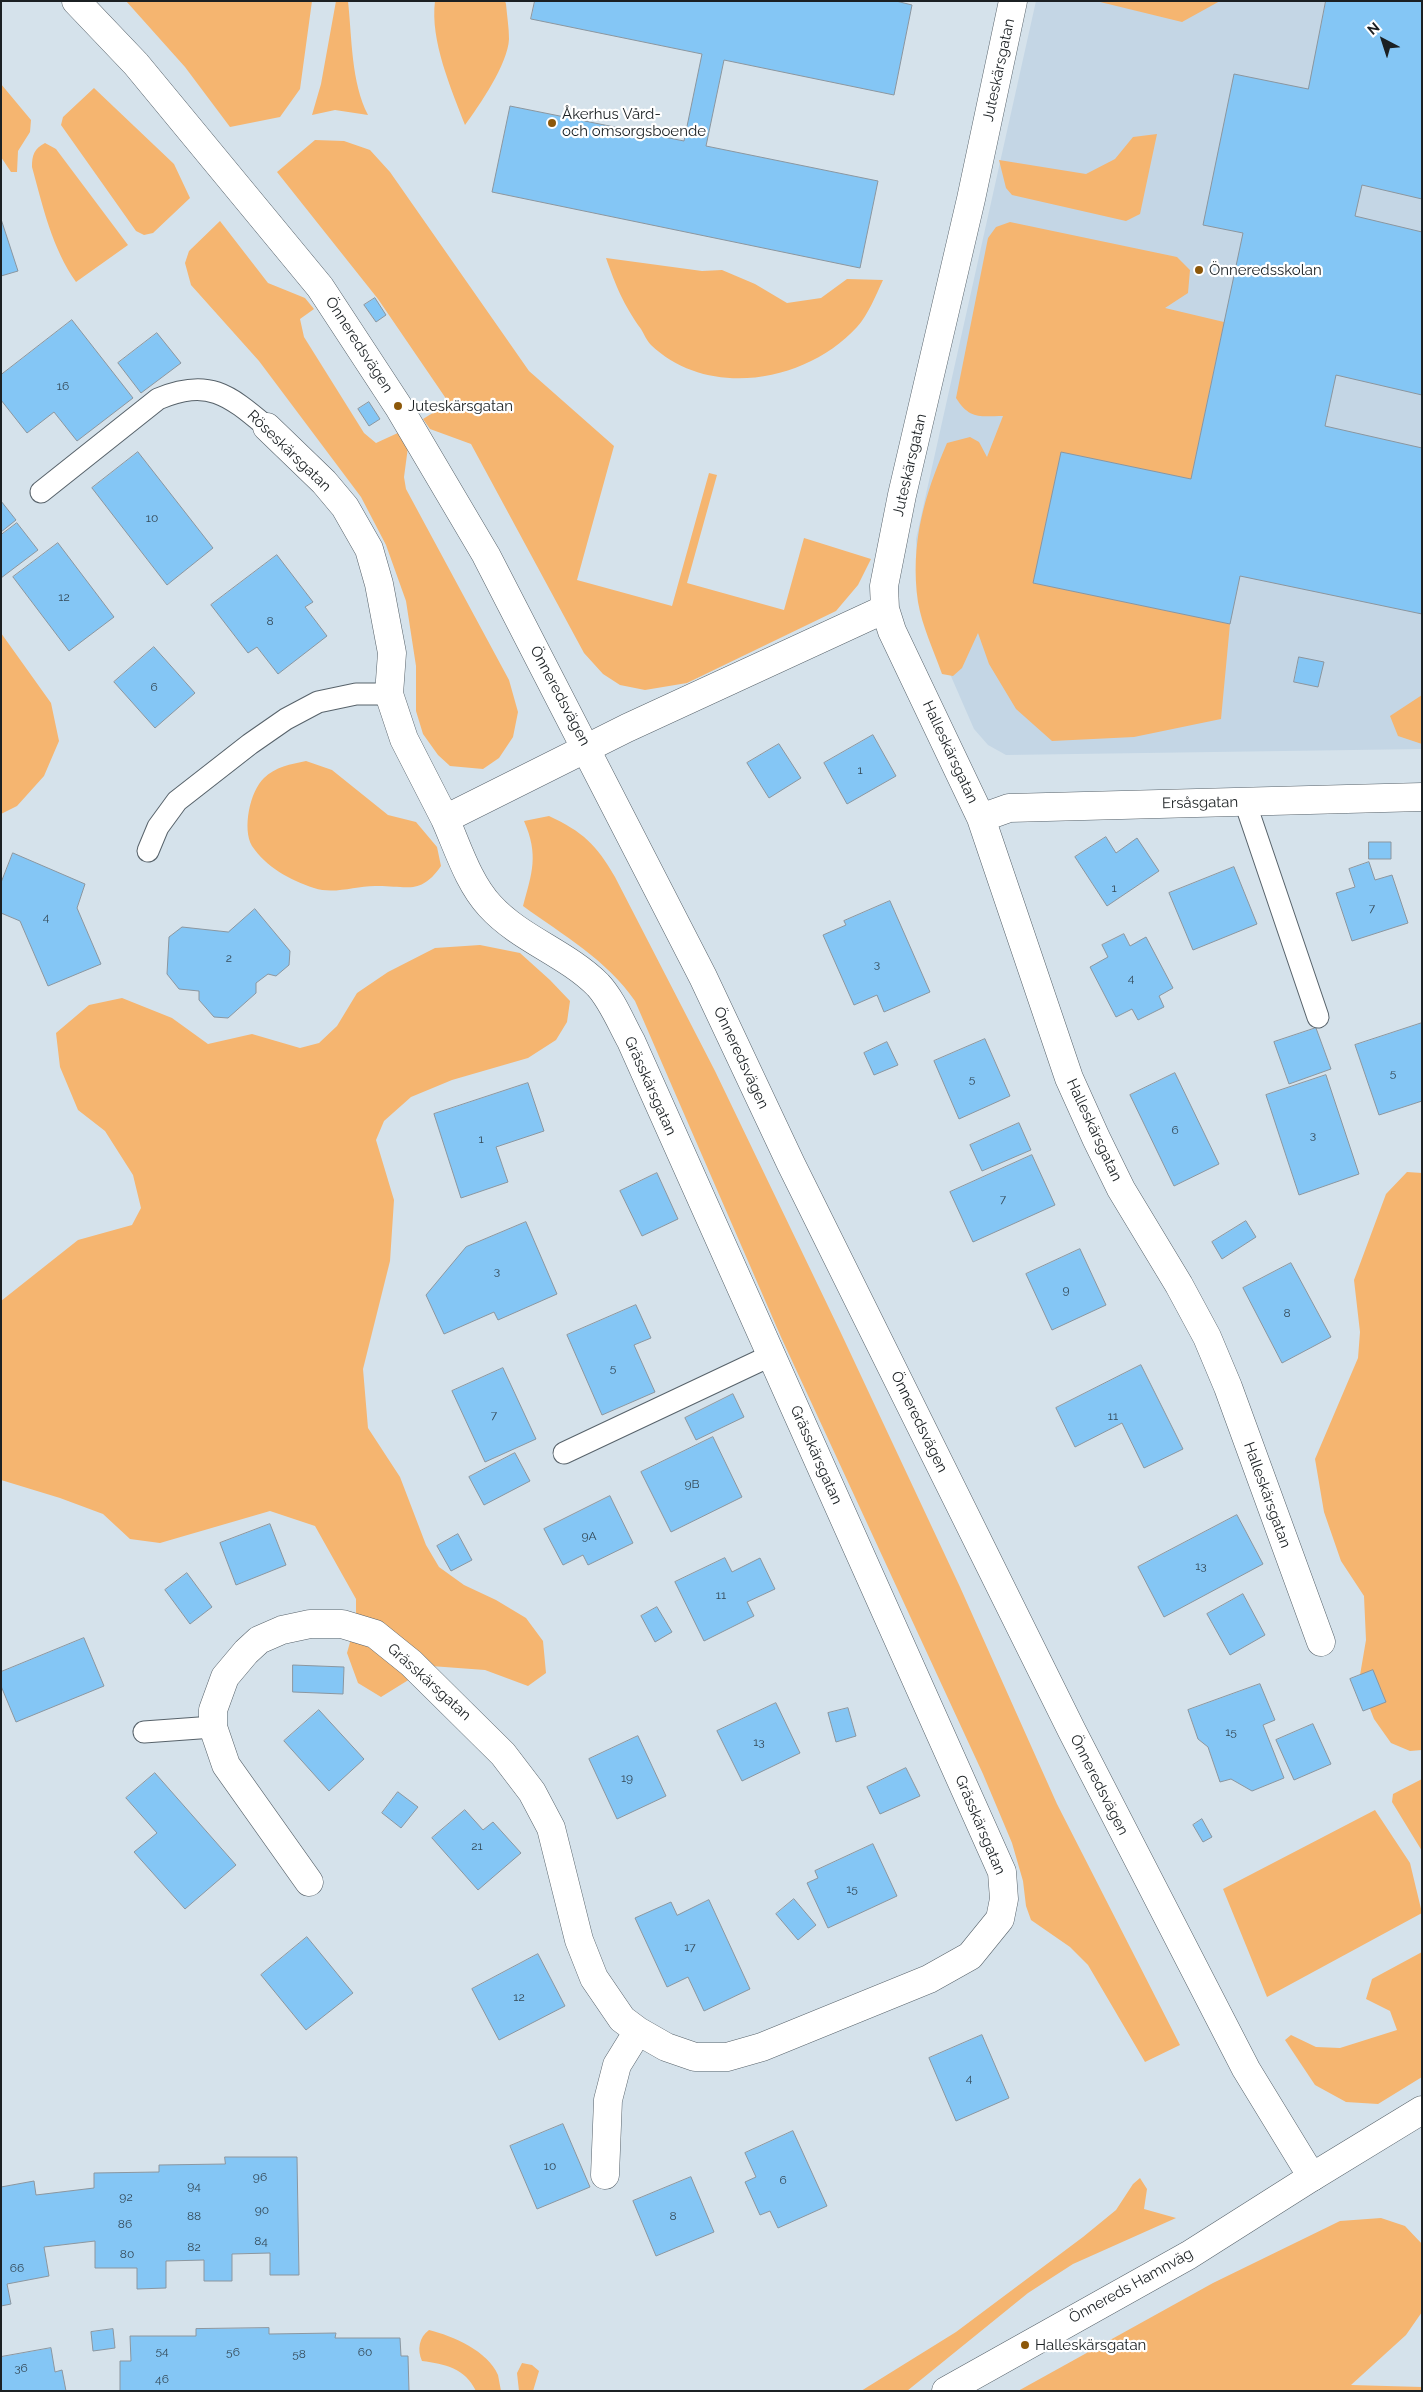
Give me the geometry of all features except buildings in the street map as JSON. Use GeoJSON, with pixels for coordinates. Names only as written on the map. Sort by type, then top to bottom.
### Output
{"type":"FeatureCollection","features":[{"type":"Feature","properties":{"kind":"street","name":"Önneredsvägen"},"geometry":{"type":"LineString","coordinates":[[76,1],[136,64],[285,243],[334,308],[398,406],[477,539],[588,749],[703,977],[791,1164],[1072,1732],[1246,2069],[1312,2177]]}},
{"type":"Feature","properties":{"kind":"street","name":"Juteskärsgatan"},"geometry":{"type":"LineString","coordinates":[[885,609],[884,586],[902,495],[972,199],[1013,1]]}},
{"type":"Feature","properties":{"kind":"street","name":"Röseskärsgatan"},"geometry":{"type":"LineString","coordinates":[[267,427],[297,454],[335,495],[350,514],[369,549],[380,584],[392,653],[389,694],[404,739],[445,819]]}},
{"type":"Feature","properties":{"kind":"street"},"geometry":{"type":"LineString","coordinates":[[445,819],[627,728],[885,609]]}},
{"type":"Feature","properties":{"kind":"street","name":"Halleskärsgatan"},"geometry":{"type":"LineString","coordinates":[[885,609],[892,631],[981,818],[1070,1078],[1121,1189],[1179,1285],[1207,1337],[1228,1388],[1321,1642]]}},
{"type":"Feature","properties":{"kind":"street","name":"Ersåsgatan"},"geometry":{"type":"LineString","coordinates":[[981,818],[1010,808],[1422,797]]}},
{"type":"Feature","properties":{"kind":"street","name":"Grässkärsgatan"},"geometry":{"type":"LineString","coordinates":[[309,1882],[226,1765],[213,1727],[213,1710],[225,1677],[259,1640],[282,1630],[310,1624],[342,1624],[375,1634],[412,1663],[503,1754],[532,1792],[551,1828],[579,1940],[594,1978],[622,2019],[638,2031],[666,2047],[696,2057],[727,2057],[762,2047],[929,1979],[970,1956],[1000,1920],[1004,1899],[1002,1872],[631,1041],[599,986],[569,961],[509,923],[490,906],[471,880],[445,819]]}},
{"type":"Feature","properties":{"kind":"street"},"geometry":{"type":"LineString","coordinates":[[605,2176],[608,2100],[617,2065],[638,2031]]}},
{"type":"Feature","properties":{"kind":"street","name":"Önnereds Hamnväg"},"geometry":{"type":"LineString","coordinates":[[946,2391],[1189,2255],[1422,2110]]}},
{"type":"Feature","properties":{"kind":"lane","name":"Röseskärsgatan"},"geometry":{"type":"LineString","coordinates":[[41,492],[158,399],[178,390],[192,388],[209,390],[244,407],[267,427]]}},
{"type":"Feature","properties":{"kind":"lane"},"geometry":{"type":"LineString","coordinates":[[148,851],[158,827],[177,801],[250,744],[286,719],[318,702],[356,694],[389,694]]}},
{"type":"Feature","properties":{"kind":"lane"},"geometry":{"type":"LineString","coordinates":[[1245,802],[1318,1017]]}},
{"type":"Feature","properties":{"kind":"lane"},"geometry":{"type":"LineString","coordinates":[[564,1453],[772,1355]]}},
{"type":"Feature","properties":{"kind":"lane"},"geometry":{"type":"LineString","coordinates":[[144,1732],[213,1727]]}},
{"type":"Feature","properties":{"kind":"shaded area"},"geometry":{"type":"Polygon","coordinates":[[[126,1],[312,1],[300,89],[280,117],[230,127],[185,67],[126,1]]]}},
{"type":"Feature","properties":{"kind":"shaded area"},"geometry":{"type":"Polygon","coordinates":[[[336,1],[348,1],[355,74],[362,102],[368,115],[335,110],[312,115],[321,84],[336,1]]]}},
{"type":"Feature","properties":{"kind":"shaded area"},"geometry":{"type":"Polygon","coordinates":[[[435,1],[505,1],[506,4],[509,39],[504,60],[492,84],[465,125],[448,80],[439,48],[434,16],[435,1]]]}},
{"type":"Feature","properties":{"kind":"shaded area","name":"Önneredsskolan"},"geometry":{"type":"Polygon","coordinates":[[[1036,1],[1422,1],[1422,749],[1006,755],[988,745],[974,729],[919,603],[916,539],[1036,1]]]}},
{"type":"Feature","properties":{"kind":"shaded area"},"geometry":{"type":"Polygon","coordinates":[[[1096,1],[1220,1],[1182,22],[1096,1]]]}},
{"type":"Feature","properties":{"kind":"shaded area"},"geometry":{"type":"Polygon","coordinates":[[[1,84],[31,120],[30,132],[18,151],[17,172],[11,172],[1,157],[1,84]]]}},
{"type":"Feature","properties":{"kind":"shaded area"},"geometry":{"type":"Polygon","coordinates":[[[94,88],[174,164],[190,198],[153,233],[144,235],[136,231],[61,125],[63,117],[94,88]]]}},
{"type":"Feature","properties":{"kind":"shaded area"},"geometry":{"type":"Polygon","coordinates":[[[1157,134],[1140,214],[1126,221],[1012,195],[1006,188],[999,160],[1086,174],[1115,159],[1133,137],[1157,134]]]}},
{"type":"Feature","properties":{"kind":"shaded area"},"geometry":{"type":"Polygon","coordinates":[[[315,140],[344,141],[370,150],[390,172],[529,371],[614,446],[577,580],[672,606],[709,473],[717,475],[687,583],[784,610],[804,538],[871,559],[858,585],[836,611],[687,683],[645,690],[620,685],[603,674],[584,653],[471,444],[430,429],[423,419],[449,403],[378,299],[277,172],[315,140]]]}},
{"type":"Feature","properties":{"kind":"shaded area"},"geometry":{"type":"Polygon","coordinates":[[[45,143],[56,149],[128,245],[76,282],[54,241],[32,167],[34,153],[45,143]]]}},
{"type":"Feature","properties":{"kind":"shaded area"},"geometry":{"type":"Polygon","coordinates":[[[220,221],[268,283],[305,298],[314,309],[300,319],[304,337],[364,433],[376,443],[400,432],[408,447],[404,477],[406,489],[509,680],[518,712],[513,737],[499,758],[483,769],[450,766],[438,755],[423,734],[416,711],[416,666],[406,601],[386,545],[361,497],[259,361],[191,285],[185,263],[189,251],[220,221]]]}},
{"type":"Feature","properties":{"kind":"shaded area"},"geometry":{"type":"Polygon","coordinates":[[[1010,222],[1177,257],[1190,270],[1188,293],[1165,308],[1224,322],[1191,479],[1061,452],[1033,583],[1230,624],[1221,719],[1134,737],[1052,741],[1016,709],[989,664],[978,633],[962,668],[953,676],[942,674],[925,629],[918,602],[916,560],[918,540],[926,501],[947,443],[970,437],[979,442],[987,457],[1003,416],[976,415],[966,410],[956,398],[988,238],[996,227],[1010,222]]]}},
{"type":"Feature","properties":{"kind":"shaded area"},"geometry":{"type":"Polygon","coordinates":[[[606,258],[702,271],[722,270],[755,284],[787,303],[821,298],[847,279],[883,280],[865,317],[836,346],[812,361],[785,371],[757,377],[728,378],[701,373],[674,362],[651,345],[625,303],[606,258]]]}},
{"type":"Feature","properties":{"kind":"shaded area"},"geometry":{"type":"Polygon","coordinates":[[[1,633],[51,703],[59,741],[44,776],[17,806],[1,814],[1,633]]]}},
{"type":"Feature","properties":{"kind":"shaded area"},"geometry":{"type":"Polygon","coordinates":[[[1422,695],[1422,744],[1398,736],[1390,716],[1422,695]]]}},
{"type":"Feature","properties":{"kind":"shaded area"},"geometry":{"type":"Polygon","coordinates":[[[306,761],[332,770],[388,815],[416,822],[437,847],[441,866],[434,875],[420,885],[413,887],[370,886],[322,890],[288,877],[264,860],[252,846],[249,839],[248,820],[251,801],[259,784],[268,774],[289,765],[306,761]]]}},
{"type":"Feature","properties":{"kind":"shaded area"},"geometry":{"type":"Polygon","coordinates":[[[549,816],[588,840],[608,866],[715,1071],[960,1587],[1057,1804],[1180,2045],[1145,2062],[1088,1965],[1070,1947],[1031,1920],[1026,1906],[1023,1881],[1012,1843],[983,1774],[781,1337],[635,1001],[624,986],[584,949],[523,906],[531,874],[533,854],[529,833],[524,821],[549,816]]]}},
{"type":"Feature","properties":{"kind":"shaded area"},"geometry":{"type":"Polygon","coordinates":[[[480,945],[520,953],[570,1001],[567,1022],[556,1040],[528,1058],[452,1080],[411,1097],[384,1121],[376,1140],[394,1200],[390,1261],[363,1369],[368,1428],[400,1477],[426,1545],[439,1567],[464,1585],[496,1600],[526,1618],[543,1641],[546,1673],[528,1686],[485,1670],[431,1666],[381,1697],[358,1683],[347,1653],[356,1621],[356,1599],[315,1526],[270,1511],[160,1543],[130,1539],[103,1514],[60,1498],[1,1480],[1,1301],[78,1240],[132,1225],[141,1208],[133,1175],[105,1131],[78,1110],[60,1067],[56,1033],[89,1005],[122,998],[172,1018],[208,1044],[252,1034],[300,1048],[319,1043],[337,1026],[357,993],[388,972],[435,948],[480,945]]]}},
{"type":"Feature","properties":{"kind":"shaded area"},"geometry":{"type":"Polygon","coordinates":[[[1407,1172],[1422,1173],[1422,1750],[1410,1751],[1391,1743],[1374,1719],[1359,1681],[1366,1640],[1364,1596],[1341,1561],[1324,1512],[1315,1459],[1358,1358],[1360,1332],[1354,1280],[1386,1194],[1407,1172]]]}},
{"type":"Feature","properties":{"kind":"shaded area"},"geometry":{"type":"Polygon","coordinates":[[[1422,1779],[1422,1851],[1392,1802],[1393,1794],[1422,1779]]]}},
{"type":"Feature","properties":{"kind":"shaded area"},"geometry":{"type":"Polygon","coordinates":[[[1375,1810],[1410,1863],[1422,1913],[1267,1997],[1223,1889],[1375,1810]]]}},
{"type":"Feature","properties":{"kind":"shaded area"},"geometry":{"type":"Polygon","coordinates":[[[1422,1952],[1422,2077],[1378,2104],[1346,2102],[1315,2085],[1285,2040],[1291,2035],[1316,2047],[1340,2048],[1397,2030],[1390,2011],[1366,1999],[1372,1979],[1422,1952]]]}},
{"type":"Feature","properties":{"kind":"shaded area"},"geometry":{"type":"Polygon","coordinates":[[[1140,2178],[1147,2189],[1144,2209],[1176,2218],[1073,2264],[1028,2293],[907,2391],[861,2391],[956,2332],[1083,2237],[1116,2210],[1133,2184],[1140,2178]]]}},
{"type":"Feature","properties":{"kind":"shaded area"},"geometry":{"type":"Polygon","coordinates":[[[1381,2218],[1405,2226],[1422,2244],[1422,2312],[1406,2335],[1351,2385],[1422,2387],[1422,2391],[1018,2391],[1213,2283],[1340,2221],[1381,2218]]]}},
{"type":"Feature","properties":{"kind":"shaded area"},"geometry":{"type":"Polygon","coordinates":[[[429,2330],[448,2336],[478,2352],[493,2366],[498,2375],[501,2391],[476,2391],[466,2377],[454,2368],[422,2361],[420,2344],[423,2336],[429,2330]]]}},
{"type":"Feature","properties":{"kind":"shaded area"},"geometry":{"type":"Polygon","coordinates":[[[522,2363],[532,2365],[539,2371],[533,2391],[519,2391],[517,2373],[522,2363]]]}},
{"type":"Feature","properties":{"kind":"place","name":"Åkerhus Vård- och omsorgsboende"},"geometry":{"type":"Point","coordinates":[552,123]}},
{"type":"Feature","properties":{"kind":"place","name":"Önneredsskolan"},"geometry":{"type":"Point","coordinates":[1199,270]}},
{"type":"Feature","properties":{"kind":"place","name":"Juteskärsgatan"},"geometry":{"type":"Point","coordinates":[398,406]}},
{"type":"Feature","properties":{"kind":"place","name":"Halleskärsgatan"},"geometry":{"type":"Point","coordinates":[1025,2345]}}]}
